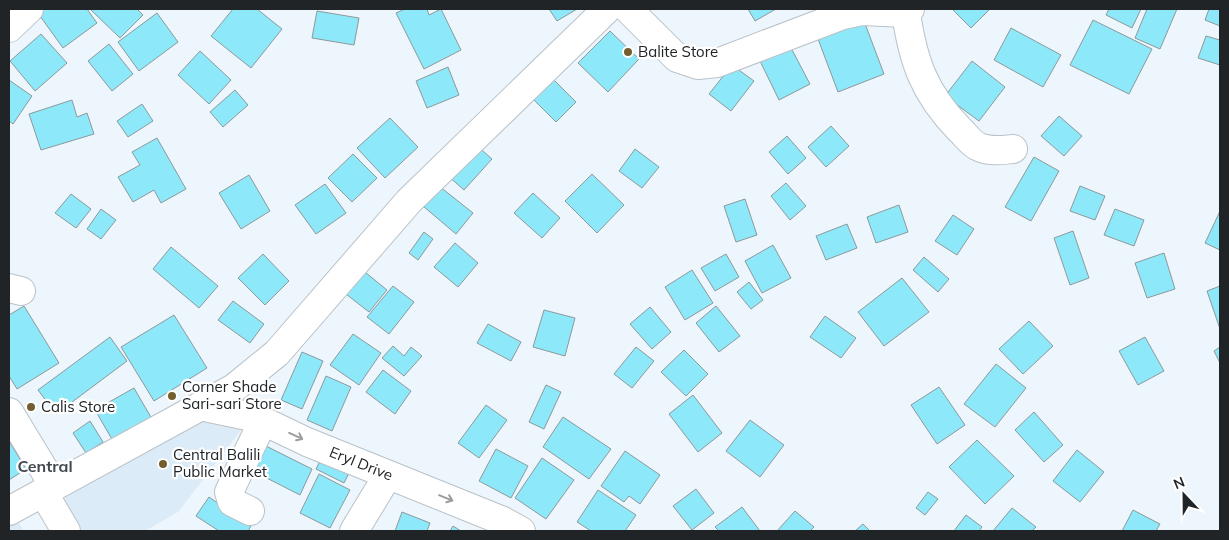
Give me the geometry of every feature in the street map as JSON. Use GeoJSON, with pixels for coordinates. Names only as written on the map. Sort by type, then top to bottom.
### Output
{"type":"FeatureCollection","features":[{"type":"Feature","properties":{"kind":"street"},"geometry":{"type":"LineString","coordinates":[[9,28],[29,9]]}},
{"type":"Feature","properties":{"kind":"street"},"geometry":{"type":"LineString","coordinates":[[9,510],[234,388],[277,353],[409,201],[607,9]]}},
{"type":"Feature","properties":{"kind":"street"},"geometry":{"type":"LineString","coordinates":[[628,9],[677,58],[698,65],[717,64],[843,15],[862,12],[908,11],[911,48],[917,66],[937,103],[976,146],[991,151],[1013,149]]}},
{"type":"Feature","properties":{"kind":"street","name":"Eryl Drive"},"geometry":{"type":"LineString","coordinates":[[200,406],[263,421],[388,475],[503,521],[521,531]]}},
{"type":"Feature","properties":{"kind":"street"},"geometry":{"type":"LineString","coordinates":[[9,412],[49,489],[66,531]]}},
{"type":"Feature","properties":{"kind":"street"},"geometry":{"type":"LineString","coordinates":[[250,511],[232,502],[229,492],[263,421]]}},
{"type":"Feature","properties":{"kind":"street"},"geometry":{"type":"LineString","coordinates":[[354,531],[388,475]]}},
{"type":"Feature","properties":{"kind":"shaded area","name":"Central Balili Public Market"},"geometry":{"type":"Polygon","coordinates":[[[195,413],[242,429],[178,512],[145,531],[72,531],[53,500],[195,413]]]}},
{"type":"Feature","properties":{"kind":"shaded area"},"geometry":{"type":"Polygon","coordinates":[[[9,508],[24,531],[9,531],[9,508]]]}},
{"type":"Feature","properties":{"kind":"building"},"geometry":{"type":"Polygon","coordinates":[[[35,9],[87,9],[97,23],[63,48],[35,9]]]}},
{"type":"Feature","properties":{"kind":"building"},"geometry":{"type":"Polygon","coordinates":[[[90,9],[137,9],[143,15],[120,38],[90,9]]]}},
{"type":"Feature","properties":{"kind":"building"},"geometry":{"type":"Polygon","coordinates":[[[233,9],[257,9],[282,29],[251,68],[211,36],[233,9]]]}},
{"type":"Feature","properties":{"kind":"building"},"geometry":{"type":"Polygon","coordinates":[[[405,9],[427,9],[429,15],[441,9],[461,50],[424,69],[396,13],[405,9]]]}},
{"type":"Feature","properties":{"kind":"building"},"geometry":{"type":"Polygon","coordinates":[[[549,9],[577,9],[557,21],[549,9]]]}},
{"type":"Feature","properties":{"kind":"building"},"geometry":{"type":"Polygon","coordinates":[[[748,9],[776,9],[755,21],[748,9]]]}},
{"type":"Feature","properties":{"kind":"building"},"geometry":{"type":"Polygon","coordinates":[[[952,9],[990,9],[971,28],[952,9]]]}},
{"type":"Feature","properties":{"kind":"building"},"geometry":{"type":"Polygon","coordinates":[[[1109,9],[1141,9],[1132,28],[1106,15],[1109,9]]]}},
{"type":"Feature","properties":{"kind":"building"},"geometry":{"type":"Polygon","coordinates":[[[1147,9],[1177,9],[1160,49],[1135,38],[1147,9]]]}},
{"type":"Feature","properties":{"kind":"building"},"geometry":{"type":"Polygon","coordinates":[[[1209,9],[1220,9],[1220,26],[1205,20],[1209,9]]]}},
{"type":"Feature","properties":{"kind":"building"},"geometry":{"type":"Polygon","coordinates":[[[317,11],[359,18],[354,45],[312,38],[317,11]]]}},
{"type":"Feature","properties":{"kind":"building"},"geometry":{"type":"Polygon","coordinates":[[[157,13],[178,42],[139,71],[118,42],[157,13]]]}},
{"type":"Feature","properties":{"kind":"building"},"geometry":{"type":"Polygon","coordinates":[[[1093,20],[1152,49],[1129,94],[1070,65],[1093,20]]]}},
{"type":"Feature","properties":{"kind":"building"},"geometry":{"type":"Polygon","coordinates":[[[864,21],[884,74],[838,92],[818,39],[864,21]]]}},
{"type":"Feature","properties":{"kind":"building"},"geometry":{"type":"Polygon","coordinates":[[[1011,28],[1061,55],[1043,87],[994,60],[1011,28]]]}},
{"type":"Feature","properties":{"kind":"building"},"geometry":{"type":"Polygon","coordinates":[[[610,31],[639,59],[608,92],[578,63],[610,31]]]}},
{"type":"Feature","properties":{"kind":"building"},"geometry":{"type":"Polygon","coordinates":[[[41,34],[67,63],[35,91],[10,61],[41,34]]]}},
{"type":"Feature","properties":{"kind":"building"},"geometry":{"type":"Polygon","coordinates":[[[1206,36],[1220,40],[1220,65],[1198,58],[1206,36]]]}},
{"type":"Feature","properties":{"kind":"building"},"geometry":{"type":"Polygon","coordinates":[[[109,44],[133,74],[112,91],[88,61],[109,44]]]}},
{"type":"Feature","properties":{"kind":"building"},"geometry":{"type":"Polygon","coordinates":[[[790,46],[810,84],[779,100],[760,61],[790,46]]]}},
{"type":"Feature","properties":{"kind":"building"},"geometry":{"type":"Polygon","coordinates":[[[200,51],[231,80],[209,104],[178,75],[200,51]]]}},
{"type":"Feature","properties":{"kind":"building"},"geometry":{"type":"Polygon","coordinates":[[[972,61],[1005,87],[979,121],[945,96],[972,61]]]}},
{"type":"Feature","properties":{"kind":"building"},"geometry":{"type":"Polygon","coordinates":[[[732,65],[754,81],[731,111],[709,94],[732,65]]]}},
{"type":"Feature","properties":{"kind":"building"},"geometry":{"type":"Polygon","coordinates":[[[448,67],[459,95],[427,108],[416,81],[448,67]]]}},
{"type":"Feature","properties":{"kind":"building"},"geometry":{"type":"Polygon","coordinates":[[[549,75],[576,102],[556,122],[529,95],[549,75]]]}},
{"type":"Feature","properties":{"kind":"building"},"geometry":{"type":"Polygon","coordinates":[[[9,80],[32,96],[13,124],[9,121],[9,80]]]}},
{"type":"Feature","properties":{"kind":"building"},"geometry":{"type":"Polygon","coordinates":[[[235,90],[248,105],[223,127],[210,112],[235,90]]]}},
{"type":"Feature","properties":{"kind":"building"},"geometry":{"type":"Polygon","coordinates":[[[72,100],[77,117],[87,113],[94,134],[41,150],[29,114],[72,100]]]}},
{"type":"Feature","properties":{"kind":"building"},"geometry":{"type":"Polygon","coordinates":[[[142,104],[153,121],[128,137],[117,121],[142,104]]]}},
{"type":"Feature","properties":{"kind":"building"},"geometry":{"type":"Polygon","coordinates":[[[1059,116],[1082,136],[1064,156],[1041,136],[1059,116]]]}},
{"type":"Feature","properties":{"kind":"building"},"geometry":{"type":"Polygon","coordinates":[[[390,118],[418,147],[385,178],[357,148],[390,118]]]}},
{"type":"Feature","properties":{"kind":"building"},"geometry":{"type":"Polygon","coordinates":[[[831,126],[849,146],[826,167],[808,147],[831,126]]]}},
{"type":"Feature","properties":{"kind":"building"},"geometry":{"type":"Polygon","coordinates":[[[787,136],[806,158],[788,174],[769,152],[787,136]]]}},
{"type":"Feature","properties":{"kind":"building"},"geometry":{"type":"Polygon","coordinates":[[[157,138],[186,189],[161,203],[154,190],[133,202],[118,177],[140,165],[132,152],[157,138]]]}},
{"type":"Feature","properties":{"kind":"building"},"geometry":{"type":"Polygon","coordinates":[[[475,144],[492,159],[464,190],[447,175],[475,144]]]}},
{"type":"Feature","properties":{"kind":"building"},"geometry":{"type":"Polygon","coordinates":[[[635,149],[659,167],[642,188],[619,171],[635,149]]]}},
{"type":"Feature","properties":{"kind":"building"},"geometry":{"type":"Polygon","coordinates":[[[353,154],[377,178],[352,202],[328,178],[353,154]]]}},
{"type":"Feature","properties":{"kind":"building"},"geometry":{"type":"Polygon","coordinates":[[[1034,157],[1059,171],[1031,221],[1005,207],[1034,157]]]}},
{"type":"Feature","properties":{"kind":"building"},"geometry":{"type":"Polygon","coordinates":[[[592,174],[624,205],[597,233],[565,201],[592,174]]]}},
{"type":"Feature","properties":{"kind":"building"},"geometry":{"type":"Polygon","coordinates":[[[249,175],[270,211],[241,229],[219,193],[249,175]]]}},
{"type":"Feature","properties":{"kind":"building"},"geometry":{"type":"Polygon","coordinates":[[[786,183],[806,206],[790,220],[771,196],[786,183]]]}},
{"type":"Feature","properties":{"kind":"building"},"geometry":{"type":"Polygon","coordinates":[[[325,184],[346,213],[316,234],[295,205],[325,184]]]}},
{"type":"Feature","properties":{"kind":"building"},"geometry":{"type":"Polygon","coordinates":[[[439,186],[473,213],[456,234],[423,206],[439,186]]]}},
{"type":"Feature","properties":{"kind":"building"},"geometry":{"type":"Polygon","coordinates":[[[1080,186],[1105,196],[1095,220],[1070,211],[1080,186]]]}},
{"type":"Feature","properties":{"kind":"building"},"geometry":{"type":"Polygon","coordinates":[[[533,193],[560,218],[542,238],[514,213],[533,193]]]}},
{"type":"Feature","properties":{"kind":"building"},"geometry":{"type":"Polygon","coordinates":[[[71,194],[91,209],[76,228],[55,213],[71,194]]]}},
{"type":"Feature","properties":{"kind":"building"},"geometry":{"type":"Polygon","coordinates":[[[745,199],[757,235],[736,242],[724,206],[745,199]]]}},
{"type":"Feature","properties":{"kind":"building"},"geometry":{"type":"Polygon","coordinates":[[[899,205],[908,232],[876,243],[867,217],[899,205]]]}},
{"type":"Feature","properties":{"kind":"building"},"geometry":{"type":"Polygon","coordinates":[[[101,209],[116,220],[101,239],[87,229],[101,209]]]}},
{"type":"Feature","properties":{"kind":"building"},"geometry":{"type":"Polygon","coordinates":[[[1115,209],[1144,220],[1134,246],[1104,235],[1115,209]]]}},
{"type":"Feature","properties":{"kind":"building"},"geometry":{"type":"Polygon","coordinates":[[[1220,211],[1220,250],[1205,243],[1220,211]]]}},
{"type":"Feature","properties":{"kind":"building"},"geometry":{"type":"Polygon","coordinates":[[[953,215],[974,229],[957,255],[935,241],[953,215]]]}},
{"type":"Feature","properties":{"kind":"building"},"geometry":{"type":"Polygon","coordinates":[[[847,224],[857,248],[826,260],[816,236],[847,224]]]}},
{"type":"Feature","properties":{"kind":"building"},"geometry":{"type":"Polygon","coordinates":[[[1073,231],[1089,278],[1070,285],[1054,238],[1073,231]]]}},
{"type":"Feature","properties":{"kind":"building"},"geometry":{"type":"Polygon","coordinates":[[[424,232],[433,239],[418,260],[409,253],[424,232]]]}},
{"type":"Feature","properties":{"kind":"building"},"geometry":{"type":"Polygon","coordinates":[[[455,243],[478,263],[458,287],[434,267],[455,243]]]}},
{"type":"Feature","properties":{"kind":"building"},"geometry":{"type":"Polygon","coordinates":[[[773,245],[791,278],[762,293],[745,261],[773,245]]]}},
{"type":"Feature","properties":{"kind":"building"},"geometry":{"type":"Polygon","coordinates":[[[171,247],[218,286],[199,308],[153,269],[171,247]]]}},
{"type":"Feature","properties":{"kind":"building"},"geometry":{"type":"Polygon","coordinates":[[[1164,253],[1175,289],[1147,298],[1135,263],[1164,253]]]}},
{"type":"Feature","properties":{"kind":"building"},"geometry":{"type":"Polygon","coordinates":[[[263,254],[289,281],[265,305],[238,278],[263,254]]]}},
{"type":"Feature","properties":{"kind":"building"},"geometry":{"type":"Polygon","coordinates":[[[726,254],[739,277],[715,291],[701,268],[726,254]]]}},
{"type":"Feature","properties":{"kind":"building"},"geometry":{"type":"Polygon","coordinates":[[[924,257],[949,279],[938,292],[913,270],[924,257]]]}},
{"type":"Feature","properties":{"kind":"building"},"geometry":{"type":"Polygon","coordinates":[[[360,268],[387,290],[369,312],[337,287],[360,268]]]}},
{"type":"Feature","properties":{"kind":"building"},"geometry":{"type":"Polygon","coordinates":[[[692,270],[713,303],[685,320],[665,287],[692,270]]]}},
{"type":"Feature","properties":{"kind":"building"},"geometry":{"type":"Polygon","coordinates":[[[902,278],[929,312],[884,346],[858,312],[902,278]]]}},
{"type":"Feature","properties":{"kind":"building"},"geometry":{"type":"Polygon","coordinates":[[[749,282],[763,300],[751,309],[737,292],[749,282]]]}},
{"type":"Feature","properties":{"kind":"building"},"geometry":{"type":"Polygon","coordinates":[[[393,286],[414,302],[389,334],[367,317],[393,286]]]}},
{"type":"Feature","properties":{"kind":"building"},"geometry":{"type":"Polygon","coordinates":[[[1220,286],[1220,329],[1207,291],[1220,286]]]}},
{"type":"Feature","properties":{"kind":"building"},"geometry":{"type":"Polygon","coordinates":[[[233,301],[264,324],[250,343],[218,320],[233,301]]]}},
{"type":"Feature","properties":{"kind":"building"},"geometry":{"type":"Polygon","coordinates":[[[24,306],[59,363],[17,389],[9,376],[9,315],[24,306]]]}},
{"type":"Feature","properties":{"kind":"building"},"geometry":{"type":"Polygon","coordinates":[[[716,306],[740,336],[719,352],[696,323],[716,306]]]}},
{"type":"Feature","properties":{"kind":"building"},"geometry":{"type":"Polygon","coordinates":[[[650,307],[671,332],[652,349],[630,324],[650,307]]]}},
{"type":"Feature","properties":{"kind":"building"},"geometry":{"type":"Polygon","coordinates":[[[544,310],[575,318],[565,356],[533,347],[544,310]]]}},
{"type":"Feature","properties":{"kind":"building"},"geometry":{"type":"Polygon","coordinates":[[[174,315],[207,368],[154,401],[121,347],[174,315]]]}},
{"type":"Feature","properties":{"kind":"building"},"geometry":{"type":"Polygon","coordinates":[[[825,316],[856,338],[841,358],[810,337],[825,316]]]}},
{"type":"Feature","properties":{"kind":"building"},"geometry":{"type":"Polygon","coordinates":[[[1029,321],[1053,346],[1023,374],[999,349],[1029,321]]]}},
{"type":"Feature","properties":{"kind":"building"},"geometry":{"type":"Polygon","coordinates":[[[488,324],[521,342],[511,361],[477,343],[488,324]]]}},
{"type":"Feature","properties":{"kind":"building"},"geometry":{"type":"Polygon","coordinates":[[[353,334],[381,353],[359,385],[330,365],[353,334]]]}},
{"type":"Feature","properties":{"kind":"building"},"geometry":{"type":"Polygon","coordinates":[[[110,337],[127,361],[56,414],[38,390],[110,337]]]}},
{"type":"Feature","properties":{"kind":"building"},"geometry":{"type":"Polygon","coordinates":[[[1145,337],[1164,371],[1138,385],[1119,351],[1145,337]]]}},
{"type":"Feature","properties":{"kind":"building"},"geometry":{"type":"Polygon","coordinates":[[[393,346],[404,356],[411,347],[422,356],[404,376],[382,358],[393,346]]]}},
{"type":"Feature","properties":{"kind":"building"},"geometry":{"type":"Polygon","coordinates":[[[636,347],[654,361],[632,388],[614,374],[636,347]]]}},
{"type":"Feature","properties":{"kind":"building"},"geometry":{"type":"Polygon","coordinates":[[[1220,347],[1220,363],[1214,351],[1220,347]]]}},
{"type":"Feature","properties":{"kind":"building"},"geometry":{"type":"Polygon","coordinates":[[[684,350],[708,374],[686,396],[661,372],[684,350]]]}},
{"type":"Feature","properties":{"kind":"building"},"geometry":{"type":"Polygon","coordinates":[[[302,352],[323,361],[302,409],[281,400],[302,352]]]}},
{"type":"Feature","properties":{"kind":"building"},"geometry":{"type":"Polygon","coordinates":[[[996,364],[1026,388],[995,427],[964,404],[996,364]]]}},
{"type":"Feature","properties":{"kind":"building"},"geometry":{"type":"Polygon","coordinates":[[[383,370],[411,391],[395,414],[366,392],[383,370]]]}},
{"type":"Feature","properties":{"kind":"building"},"geometry":{"type":"Polygon","coordinates":[[[326,376],[351,387],[332,431],[307,420],[326,376]]]}},
{"type":"Feature","properties":{"kind":"building"},"geometry":{"type":"Polygon","coordinates":[[[546,385],[561,392],[544,429],[529,422],[546,385]]]}},
{"type":"Feature","properties":{"kind":"building"},"geometry":{"type":"Polygon","coordinates":[[[939,387],[965,425],[937,444],[911,405],[939,387]]]}},
{"type":"Feature","properties":{"kind":"building"},"geometry":{"type":"Polygon","coordinates":[[[134,388],[152,419],[113,441],[95,410],[134,388]]]}},
{"type":"Feature","properties":{"kind":"building"},"geometry":{"type":"Polygon","coordinates":[[[693,395],[722,433],[698,452],[669,414],[693,395]]]}},
{"type":"Feature","properties":{"kind":"building"},"geometry":{"type":"Polygon","coordinates":[[[486,405],[507,420],[479,458],[458,443],[486,405]]]}},
{"type":"Feature","properties":{"kind":"building"},"geometry":{"type":"Polygon","coordinates":[[[1034,412],[1063,445],[1044,462],[1015,430],[1034,412]]]}},
{"type":"Feature","properties":{"kind":"building"},"geometry":{"type":"Polygon","coordinates":[[[563,417],[611,449],[589,479],[543,447],[563,417]]]}},
{"type":"Feature","properties":{"kind":"building"},"geometry":{"type":"Polygon","coordinates":[[[750,420],[784,445],[760,477],[726,451],[750,420]]]}},
{"type":"Feature","properties":{"kind":"building"},"geometry":{"type":"Polygon","coordinates":[[[90,421],[103,442],[86,453],[73,433],[90,421]]]}},
{"type":"Feature","properties":{"kind":"building"},"geometry":{"type":"Polygon","coordinates":[[[977,440],[1014,476],[985,504],[949,467],[977,440]]]}},
{"type":"Feature","properties":{"kind":"building"},"geometry":{"type":"Polygon","coordinates":[[[9,441],[26,469],[9,480],[9,441]]]}},
{"type":"Feature","properties":{"kind":"building"},"geometry":{"type":"Polygon","coordinates":[[[260,443],[312,469],[300,495],[247,468],[260,443]]]}},
{"type":"Feature","properties":{"kind":"building"},"geometry":{"type":"Polygon","coordinates":[[[496,449],[528,466],[511,498],[479,481],[496,449]]]}},
{"type":"Feature","properties":{"kind":"building"},"geometry":{"type":"Polygon","coordinates":[[[1077,450],[1104,472],[1080,502],[1053,481],[1077,450]]]}},
{"type":"Feature","properties":{"kind":"building"},"geometry":{"type":"Polygon","coordinates":[[[625,451],[660,475],[640,504],[629,496],[624,502],[601,486],[625,451]]]}},
{"type":"Feature","properties":{"kind":"building"},"geometry":{"type":"Polygon","coordinates":[[[323,455],[351,469],[344,483],[316,469],[323,455]]]}},
{"type":"Feature","properties":{"kind":"building"},"geometry":{"type":"Polygon","coordinates":[[[542,458],[574,480],[546,519],[515,498],[542,458]]]}},
{"type":"Feature","properties":{"kind":"building"},"geometry":{"type":"Polygon","coordinates":[[[319,474],[350,490],[330,528],[300,513],[319,474]]]}},
{"type":"Feature","properties":{"kind":"building"},"geometry":{"type":"Polygon","coordinates":[[[696,489],[714,513],[692,530],[673,506],[696,489]]]}},
{"type":"Feature","properties":{"kind":"building"},"geometry":{"type":"Polygon","coordinates":[[[598,490],[636,515],[625,531],[591,531],[577,522],[598,490]]]}},
{"type":"Feature","properties":{"kind":"building"},"geometry":{"type":"Polygon","coordinates":[[[928,492],[938,499],[925,515],[916,508],[928,492]]]}},
{"type":"Feature","properties":{"kind":"building"},"geometry":{"type":"Polygon","coordinates":[[[209,497],[251,526],[248,531],[219,531],[196,516],[209,497]]]}},
{"type":"Feature","properties":{"kind":"building"},"geometry":{"type":"Polygon","coordinates":[[[742,507],[760,531],[719,531],[715,527],[742,507]]]}},
{"type":"Feature","properties":{"kind":"building"},"geometry":{"type":"Polygon","coordinates":[[[1012,508],[1036,527],[1032,531],[993,531],[1012,508]]]}},
{"type":"Feature","properties":{"kind":"building"},"geometry":{"type":"Polygon","coordinates":[[[1133,510],[1160,524],[1156,531],[1122,531],[1133,510]]]}},
{"type":"Feature","properties":{"kind":"building"},"geometry":{"type":"Polygon","coordinates":[[[795,511],[814,527],[810,531],[777,531],[795,511]]]}},
{"type":"Feature","properties":{"kind":"building"},"geometry":{"type":"Polygon","coordinates":[[[402,512],[430,523],[427,531],[395,531],[402,512]]]}},
{"type":"Feature","properties":{"kind":"building"},"geometry":{"type":"Polygon","coordinates":[[[966,515],[982,527],[979,531],[954,531],[966,515]]]}},
{"type":"Feature","properties":{"kind":"building"},"geometry":{"type":"Polygon","coordinates":[[[863,524],[870,531],[855,531],[863,524]]]}},
{"type":"Feature","properties":{"kind":"building"},"geometry":{"type":"Polygon","coordinates":[[[453,526],[461,531],[450,531],[453,526]]]}},
{"type":"Feature","properties":{"kind":"place","name":"Balite Store"},"geometry":{"type":"Point","coordinates":[628,52]}},
{"type":"Feature","properties":{"kind":"place","name":"Corner Shade Sari-sari Store"},"geometry":{"type":"Point","coordinates":[172,396]}},
{"type":"Feature","properties":{"kind":"place","name":"Calis Store"},"geometry":{"type":"Point","coordinates":[31,407]}},
{"type":"Feature","properties":{"kind":"place","name":"Central Balili Public Market"},"geometry":{"type":"Point","coordinates":[163,464]}},
{"type":"Feature","properties":{"kind":"district","name":"Central"},"geometry":{"type":"Point","coordinates":[45,466]}}]}
